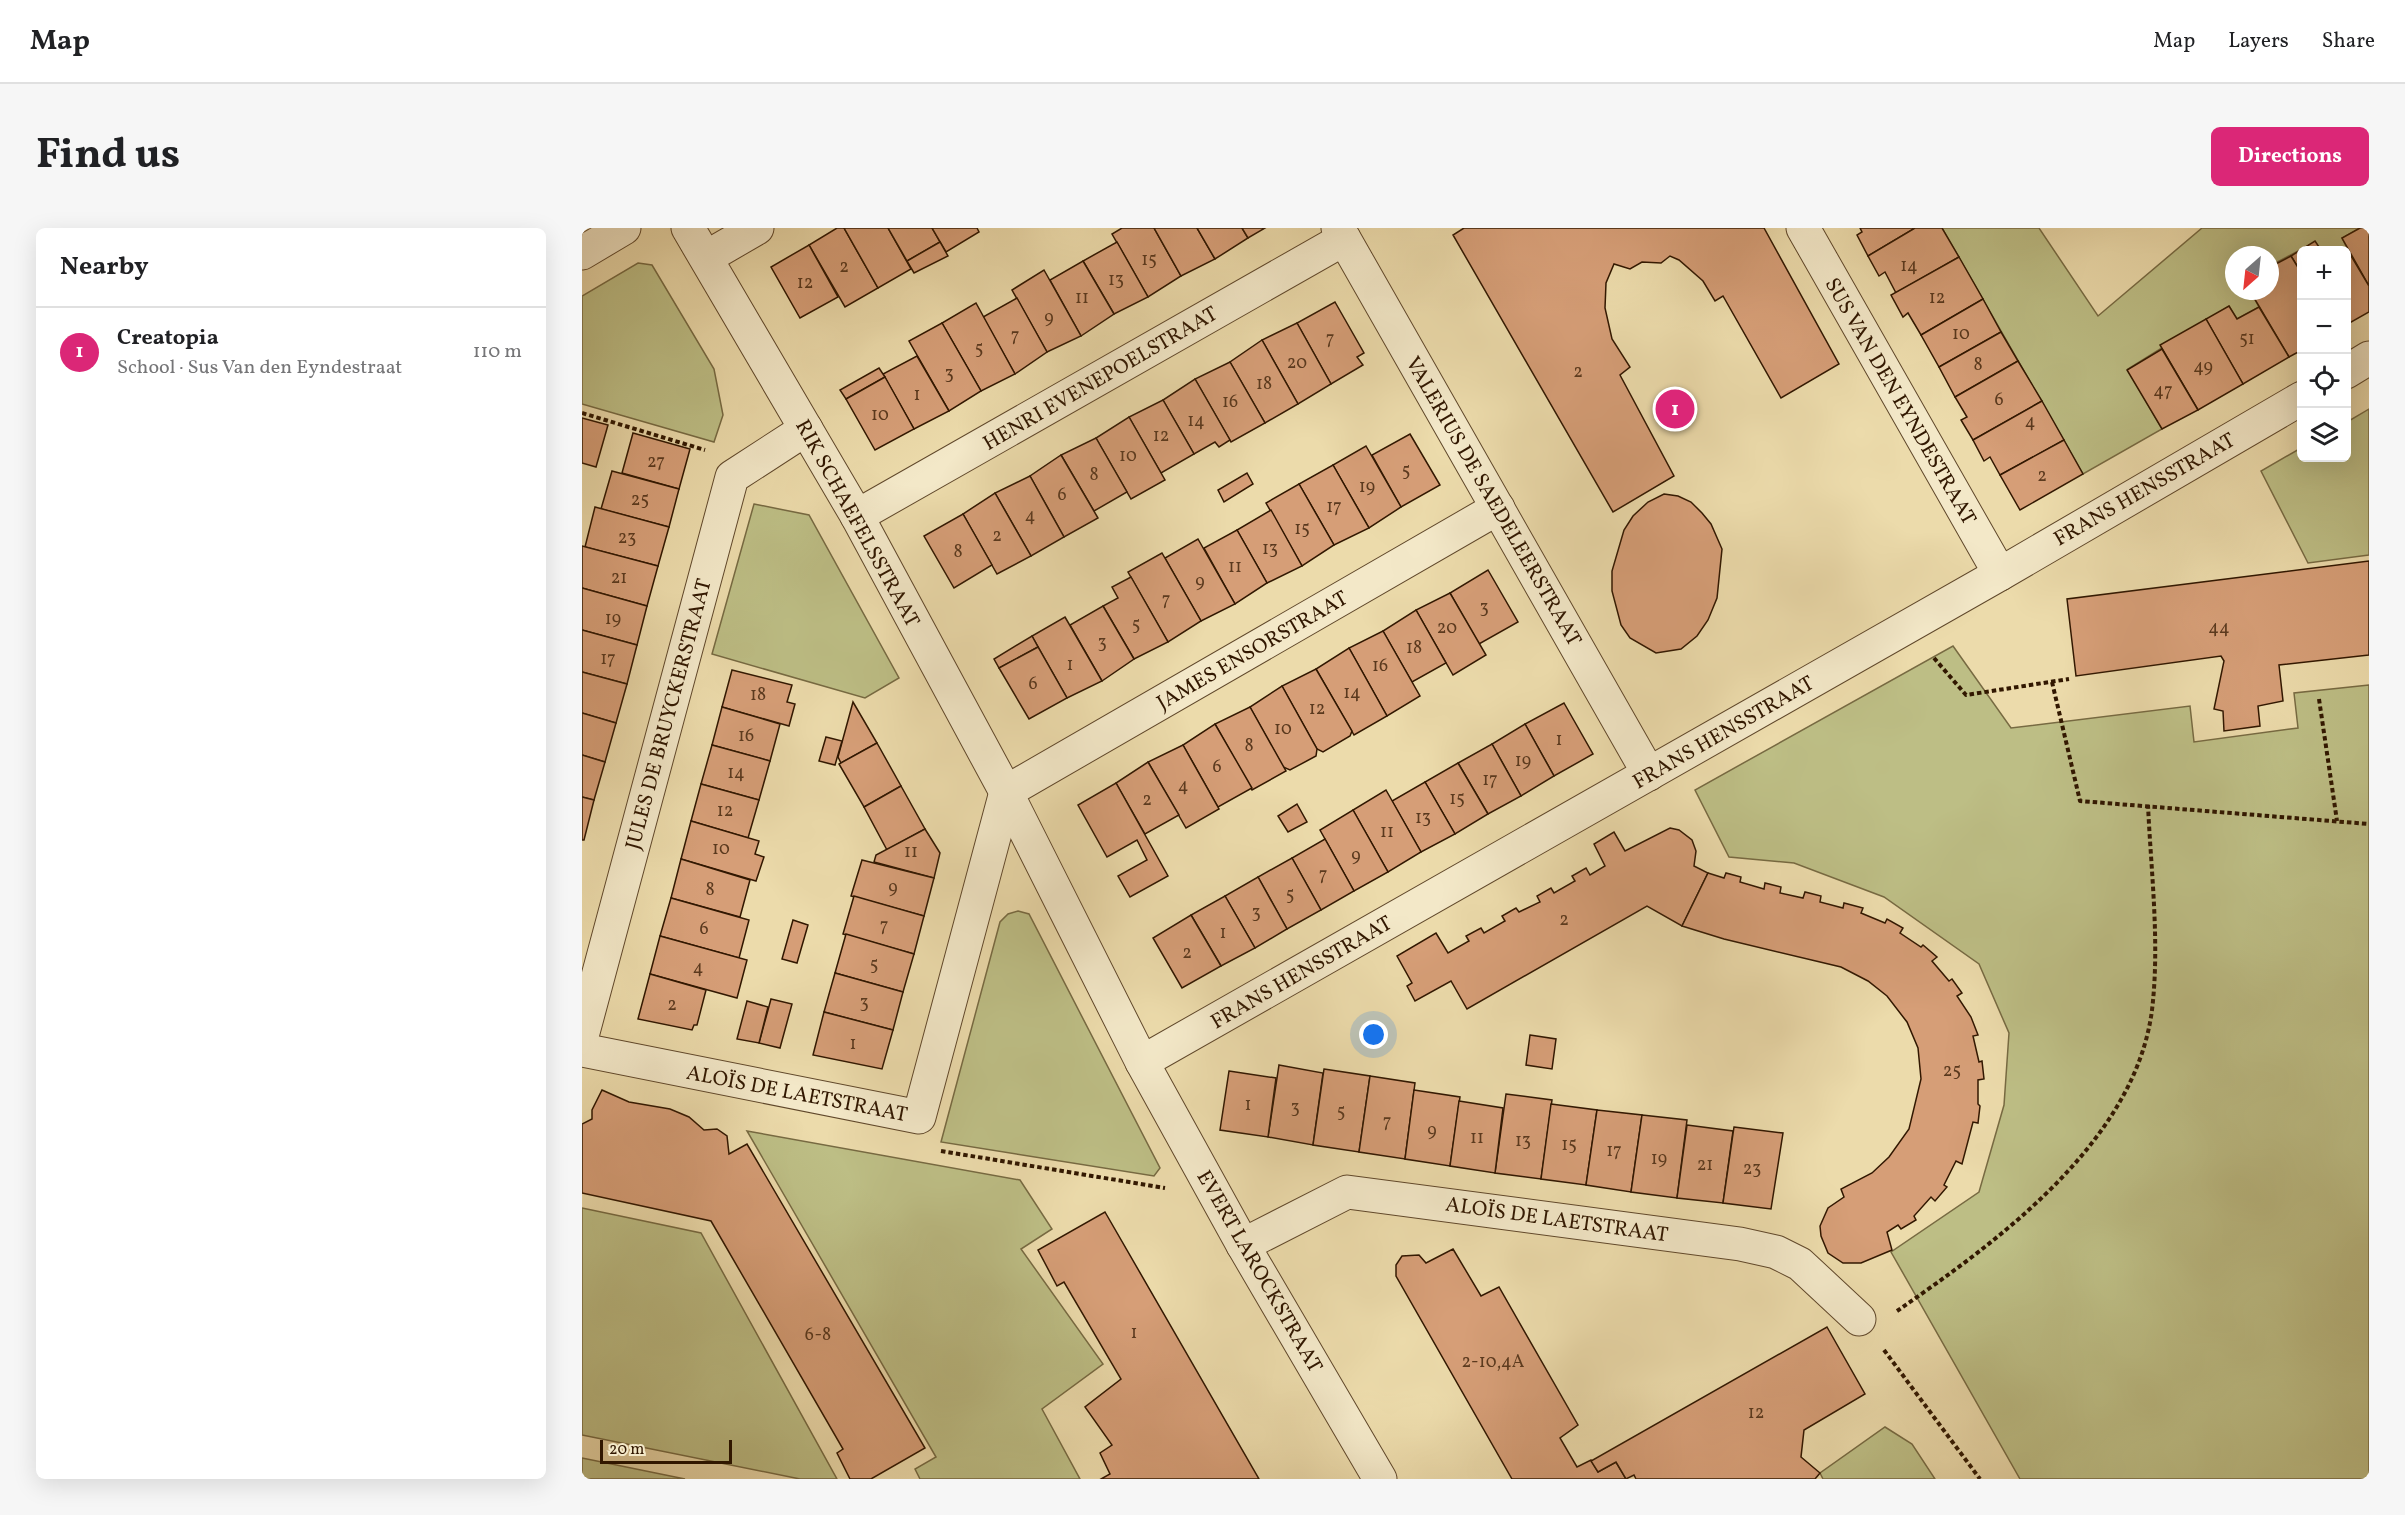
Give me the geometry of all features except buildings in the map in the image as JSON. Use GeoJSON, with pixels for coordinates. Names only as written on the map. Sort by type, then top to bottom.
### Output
{"type":"FeatureCollection","features":[{"type":"Feature","properties":{"kind":"street"},"geometry":{"type":"LineString","coordinates":[[582,253],[624,228]]}},
{"type":"Feature","properties":{"kind":"street","name":"RIK SCHAEFELSSTRAAT"},"geometry":{"type":"LineString","coordinates":[[688,228],[856,516],[1006,792],[1142,1062]]}},
{"type":"Feature","properties":{"kind":"street"},"geometry":{"type":"LineString","coordinates":[[707,257],[757,228]]}},
{"type":"Feature","properties":{"kind":"street","name":"SUS VAN DEN EYNDESTRAAT"},"geometry":{"type":"LineString","coordinates":[[1803,228],[2000,574]]}},
{"type":"Feature","properties":{"kind":"street","name":"VALERIUS DE SAEDELEERSTRAAT"},"geometry":{"type":"LineString","coordinates":[[1341,234],[1649,774]]}},
{"type":"Feature","properties":{"kind":"street","name":"HENRI EVENEPOELSTRAAT"},"geometry":{"type":"LineString","coordinates":[[856,516],[1341,234]]}},
{"type":"Feature","properties":{"kind":"street"},"geometry":{"type":"LineString","coordinates":[[2351,369],[2369,358]]}},
{"type":"Feature","properties":{"kind":"street","name":"FRANS HENSSTRAAT"},"geometry":{"type":"LineString","coordinates":[[1142,1062],[2000,574],[2297,400]]}},
{"type":"Feature","properties":{"kind":"street","name":"JULES DE BRUYCKERSTRAAT"},"geometry":{"type":"LineString","coordinates":[[582,1036],[732,477],[806,429]]}},
{"type":"Feature","properties":{"kind":"street","name":"JAMES ENSORSTRAAT"},"geometry":{"type":"LineString","coordinates":[[1006,792],[1498,508]]}},
{"type":"Feature","properties":{"kind":"street"},"geometry":{"type":"LineString","coordinates":[[919,1118],[1006,792]]}},
{"type":"Feature","properties":{"kind":"street","name":"ALOÏS DE LAETSTRAAT"},"geometry":{"type":"LineString","coordinates":[[582,1050],[919,1118]]}},
{"type":"Feature","properties":{"kind":"street","name":"EVERT LAROCKSTRAAT"},"geometry":{"type":"LineString","coordinates":[[1142,1062],[1243,1245],[1380,1479]]}},
{"type":"Feature","properties":{"kind":"street","name":"ALOÏS DE LAETSTRAAT"},"geometry":{"type":"LineString","coordinates":[[1243,1245],[1347,1191],[1740,1244],[1776,1252],[1800,1264],[1874,1318]]}},
{"type":"Feature","properties":{"kind":"path"},"geometry":{"type":"LineString","coordinates":[[582,413],[750,464]]}},
{"type":"Feature","properties":{"kind":"path"},"geometry":{"type":"LineString","coordinates":[[1906,626],[1966,695],[2069,679]]}},
{"type":"Feature","properties":{"kind":"path"},"geometry":{"type":"LineString","coordinates":[[2052,682],[2080,801],[2369,824]]}},
{"type":"Feature","properties":{"kind":"path"},"geometry":{"type":"LineString","coordinates":[[2319,699],[2337,821]]}},
{"type":"Feature","properties":{"kind":"path"},"geometry":{"type":"LineString","coordinates":[[1874,1318],[1971,1256],[2056,1184],[2093,1143],[2119,1102],[2141,1054],[2152,1011],[2154,959],[2148,805]]}},
{"type":"Feature","properties":{"kind":"path","name":"ALOÏS DE LAETSTRAAT"},"geometry":{"type":"LineString","coordinates":[[919,1118],[934,1150],[1164,1188],[1203,1172]]}},
{"type":"Feature","properties":{"kind":"path"},"geometry":{"type":"LineString","coordinates":[[1883,1349],[1980,1479]]}},
{"type":"Feature","properties":{"kind":"green space"},"geometry":{"type":"Polygon","coordinates":[[[1942,228],[2039,228],[2098,316],[2202,228],[2360,228],[2342,238],[2346,246],[2318,246],[2315,242],[2308,246],[2297,246],[2297,252],[2279,261],[2279,246],[2225,246],[2225,300],[2255,300],[2259,307],[2237,319],[2229,306],[2128,369],[2162,429],[2083,474],[1942,228]]]}},
{"type":"Feature","properties":{"kind":"green space"},"geometry":{"type":"Polygon","coordinates":[[[638,263],[652,265],[714,369],[723,415],[714,442],[582,404],[582,296],[638,263]]]}},
{"type":"Feature","properties":{"kind":"green space"},"geometry":{"type":"Polygon","coordinates":[[[2369,409],[2369,555],[2308,563],[2261,471],[2297,450],[2297,462],[2351,462],[2351,420],[2369,409]]]}},
{"type":"Feature","properties":{"kind":"green space"},"geometry":{"type":"Polygon","coordinates":[[[754,504],[809,515],[899,678],[865,698],[712,654],[754,504]]]}},
{"type":"Feature","properties":{"kind":"green space"},"geometry":{"type":"Polygon","coordinates":[[[1953,646],[2011,728],[2190,706],[2194,742],[2298,728],[2294,693],[2369,685],[2369,1479],[2020,1479],[1891,1252],[1979,1192],[2004,1105],[2009,1033],[1979,964],[1884,897],[1794,863],[1729,857],[1695,790],[1953,646]]]}},
{"type":"Feature","properties":{"kind":"green space"},"geometry":{"type":"Polygon","coordinates":[[[1018,911],[1029,914],[1160,1168],[1154,1176],[941,1142],[1000,922],[1008,914],[1018,911]]]}},
{"type":"Feature","properties":{"kind":"green space"},"geometry":{"type":"Polygon","coordinates":[[[747,1131],[1020,1180],[1052,1229],[1021,1249],[1103,1364],[1042,1409],[1080,1479],[920,1479],[915,1469],[936,1457],[747,1131]]]}},
{"type":"Feature","properties":{"kind":"green space"},"geometry":{"type":"Polygon","coordinates":[[[582,1208],[701,1233],[837,1479],[800,1479],[582,1435],[582,1208]]]}},
{"type":"Feature","properties":{"kind":"green space"},"geometry":{"type":"Polygon","coordinates":[[[1885,1427],[1912,1444],[1935,1479],[1823,1479],[1820,1473],[1885,1427]]]}},
{"type":"Feature","properties":{"kind":"green space"},"geometry":{"type":"Polygon","coordinates":[[[582,1458],[685,1479],[582,1479],[582,1458]]]}},
{"type":"Feature","properties":{"kind":"place","name":"Creatopia"},"geometry":{"type":"Point","coordinates":[1675,409]}}]}
